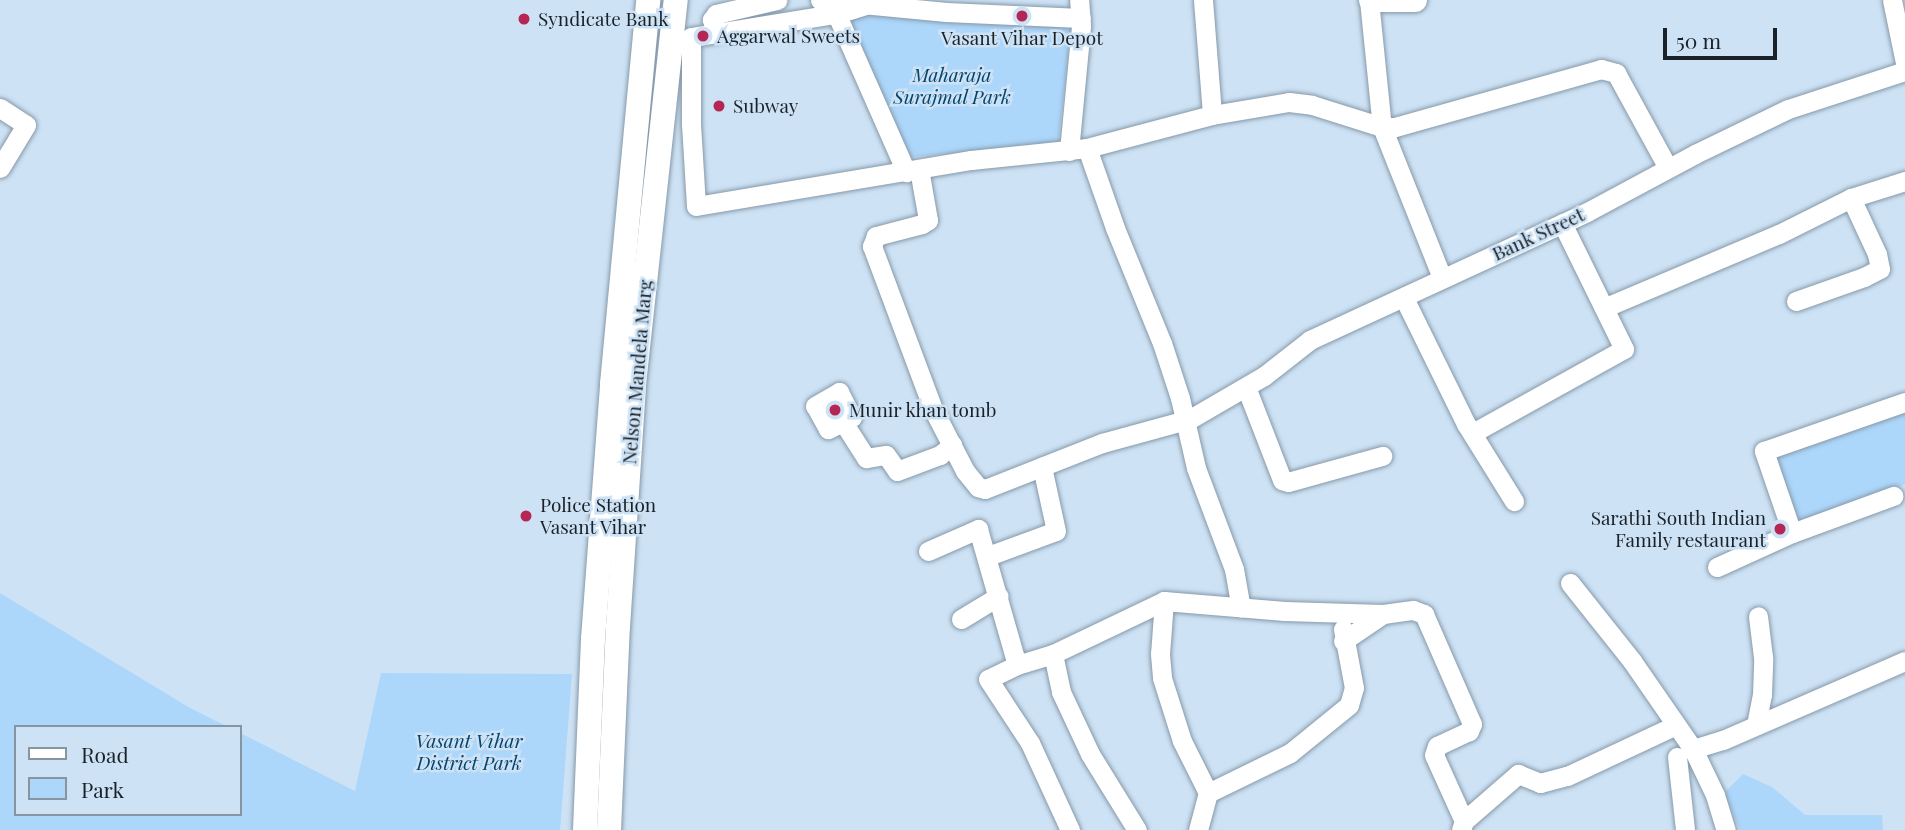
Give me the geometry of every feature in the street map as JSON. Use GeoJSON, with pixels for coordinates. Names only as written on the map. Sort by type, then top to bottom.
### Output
{"type":"FeatureCollection","features":[{"type":"Feature","properties":{"kind":"main road","name":"Nelson Mandela Marg"},"geometry":{"type":"LineString","coordinates":[[585,830],[593,639],[611,384],[648,0]]}},
{"type":"Feature","properties":{"kind":"main road","name":"Nelson Mandela Marg"},"geometry":{"type":"LineString","coordinates":[[610,830],[619,614],[634,384],[660,146],[682,36],[676,0]]}},
{"type":"Feature","properties":{"kind":"main road"},"geometry":{"type":"LineString","coordinates":[[1370,0],[1415,0]]}},
{"type":"Feature","properties":{"kind":"street"},"geometry":{"type":"LineString","coordinates":[[718,31],[712,20],[716,14],[777,0]]}},
{"type":"Feature","properties":{"kind":"street"},"geometry":{"type":"LineString","coordinates":[[820,0],[946,12],[1080,9],[1078,149],[1115,228],[1162,343],[1196,468],[1234,569],[1241,607]]}},
{"type":"Feature","properties":{"kind":"street"},"geometry":{"type":"LineString","coordinates":[[1203,0],[1212,115]]}},
{"type":"Feature","properties":{"kind":"street"},"geometry":{"type":"LineString","coordinates":[[1370,0],[1382,127],[1442,278]]}},
{"type":"Feature","properties":{"kind":"street"},"geometry":{"type":"LineString","coordinates":[[1892,0],[1905,63]]}},
{"type":"Feature","properties":{"kind":"street"},"geometry":{"type":"LineString","coordinates":[[866,5],[836,13],[682,36],[698,207],[980,158],[1078,149],[1212,115],[1297,102],[1382,127],[1425,121],[1609,69],[1622,82],[1668,168]]}},
{"type":"Feature","properties":{"kind":"street"},"geometry":{"type":"LineString","coordinates":[[836,13],[913,170],[928,220],[876,236],[871,241],[911,356],[952,445],[940,455],[897,471],[886,455],[866,458],[843,422]]}},
{"type":"Feature","properties":{"kind":"street","name":"Bank Street"},"geometry":{"type":"LineString","coordinates":[[952,445],[965,471],[981,489],[1102,443],[1184,421],[1246,387],[1305,343],[1562,223],[1795,107],[1905,71]]}},
{"type":"Feature","properties":{"kind":"street"},"geometry":{"type":"LineString","coordinates":[[0,108],[26,125],[0,168]]}},
{"type":"Feature","properties":{"kind":"street"},"geometry":{"type":"LineString","coordinates":[[660,146],[691,124]]}},
{"type":"Feature","properties":{"kind":"street"},"geometry":{"type":"LineString","coordinates":[[1606,307],[1779,234],[1851,198],[1905,181]]}},
{"type":"Feature","properties":{"kind":"street"},"geometry":{"type":"LineString","coordinates":[[1796,301],[1880,269],[1877,254],[1851,198]]}},
{"type":"Feature","properties":{"kind":"street"},"geometry":{"type":"LineString","coordinates":[[1472,430],[1478,430],[1622,351],[1623,343],[1562,223]]}},
{"type":"Feature","properties":{"kind":"street"},"geometry":{"type":"LineString","coordinates":[[1404,298],[1466,425],[1472,430],[1514,502]]}},
{"type":"Feature","properties":{"kind":"street"},"geometry":{"type":"LineString","coordinates":[[1246,387],[1282,480],[1382,456]]}},
{"type":"Feature","properties":{"kind":"street"},"geometry":{"type":"LineString","coordinates":[[1792,533],[1764,451],[1905,402]]}},
{"type":"Feature","properties":{"kind":"street"},"geometry":{"type":"LineString","coordinates":[[988,556],[1056,531],[1042,467]]}},
{"type":"Feature","properties":{"kind":"street"},"geometry":{"type":"LineString","coordinates":[[1717,567],[1792,533],[1892,496]]}},
{"type":"Feature","properties":{"kind":"street"},"geometry":{"type":"LineString","coordinates":[[928,551],[978,529],[988,556],[1017,665]]}},
{"type":"Feature","properties":{"kind":"street"},"geometry":{"type":"LineString","coordinates":[[1570,583],[1632,661],[1676,725],[1685,753],[1715,795],[1726,830]]}},
{"type":"Feature","properties":{"kind":"street"},"geometry":{"type":"LineString","coordinates":[[961,619],[999,596]]}},
{"type":"Feature","properties":{"kind":"street"},"geometry":{"type":"LineString","coordinates":[[1164,601],[1160,654],[1162,678],[1182,741],[1208,793],[1198,830]]}},
{"type":"Feature","properties":{"kind":"street"},"geometry":{"type":"LineString","coordinates":[[1070,830],[1030,743],[988,679],[1017,665],[1053,654],[1164,601],[1343,614],[1383,614],[1413,610],[1424,614],[1472,724],[1469,731],[1437,746],[1433,755],[1462,825],[1518,774],[1540,783],[1567,776],[1676,725]]}},
{"type":"Feature","properties":{"kind":"street"},"geometry":{"type":"LineString","coordinates":[[1208,793],[1290,753],[1349,705],[1354,688],[1343,641],[1343,614]]}},
{"type":"Feature","properties":{"kind":"street"},"geometry":{"type":"LineString","coordinates":[[1343,641],[1383,614]]}},
{"type":"Feature","properties":{"kind":"street"},"geometry":{"type":"LineString","coordinates":[[1756,725],[1762,695],[1763,657],[1758,616]]}},
{"type":"Feature","properties":{"kind":"street"},"geometry":{"type":"LineString","coordinates":[[1053,654],[1061,692],[1090,754],[1138,830]]}},
{"type":"Feature","properties":{"kind":"street"},"geometry":{"type":"LineString","coordinates":[[1685,753],[1905,661]]}},
{"type":"Feature","properties":{"kind":"street"},"geometry":{"type":"LineString","coordinates":[[1685,753],[1685,830]]}},
{"type":"Feature","properties":{"kind":"green space","name":"Maharaja Surajmal Park"},"geometry":{"type":"Polygon","coordinates":[[[873,13],[1071,28],[1058,144],[911,157],[849,21],[873,13]]]}},
{"type":"Feature","properties":{"kind":"green space"},"geometry":{"type":"Polygon","coordinates":[[[1905,402],[1905,484],[1792,533],[1764,451],[1905,402]]]}},
{"type":"Feature","properties":{"kind":"green space","name":"Vasant Vihar District Park"},"geometry":{"type":"Polygon","coordinates":[[[0,593],[190,708],[224,725],[14,725],[14,816],[242,816],[242,734],[355,791],[381,673],[572,674],[560,830],[0,830],[0,593]]]}},
{"type":"Feature","properties":{"kind":"green space"},"geometry":{"type":"Polygon","coordinates":[[[1743,774],[1772,787],[1805,815],[1882,815],[1883,830],[1740,830],[1724,793],[1743,774]]]}},
{"type":"Feature","properties":{"kind":"place","name":"Vasant Vihar Depot"},"geometry":{"type":"Point","coordinates":[1022,16]}},
{"type":"Feature","properties":{"kind":"place","name":"Syndicate Bank"},"geometry":{"type":"Point","coordinates":[524,19]}},
{"type":"Feature","properties":{"kind":"place","name":"Aggarwal Sweets"},"geometry":{"type":"Point","coordinates":[703,36]}},
{"type":"Feature","properties":{"kind":"place","name":"Subway"},"geometry":{"type":"Point","coordinates":[719,106]}},
{"type":"Feature","properties":{"kind":"place","name":"Munir khan tomb"},"geometry":{"type":"Point","coordinates":[835,410]}},
{"type":"Feature","properties":{"kind":"place","name":"Police Station Vasant Vihar"},"geometry":{"type":"Point","coordinates":[526,516]}},
{"type":"Feature","properties":{"kind":"place","name":"Sarathi South Indian Family restaurant"},"geometry":{"type":"Point","coordinates":[1780,529]}}]}
